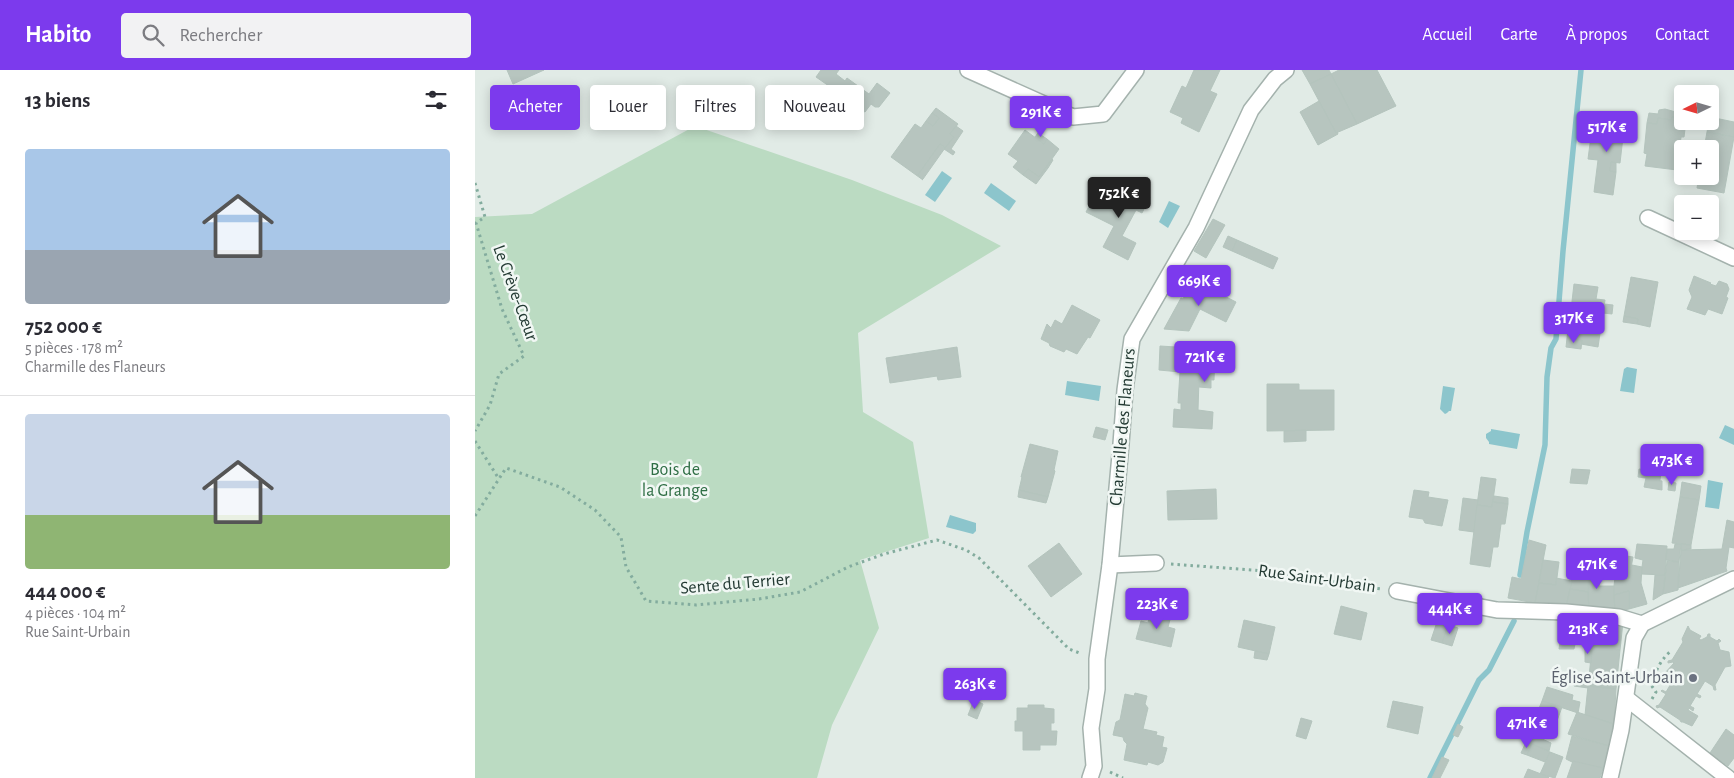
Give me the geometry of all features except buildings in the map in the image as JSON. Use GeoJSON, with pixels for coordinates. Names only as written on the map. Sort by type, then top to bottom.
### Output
{"type":"FeatureCollection","features":[{"type":"Feature","properties":{"kind":"street"},"geometry":{"type":"LineString","coordinates":[[968,70],[1073,117],[1103,114],[1136,70]]}},
{"type":"Feature","properties":{"kind":"street","name":"Charmille des Flaneurs"},"geometry":{"type":"LineString","coordinates":[[1092,772],[1091,728],[1097,689],[1097,659],[1110,565],[1125,390],[1132,339],[1196,228],[1251,110],[1275,79],[1287,70]]}},
{"type":"Feature","properties":{"kind":"street"},"geometry":{"type":"LineString","coordinates":[[1648,218],[1734,258]]}},
{"type":"Feature","properties":{"kind":"street"},"geometry":{"type":"LineString","coordinates":[[1110,565],[1157,563]]}},
{"type":"Feature","properties":{"kind":"street"},"geometry":{"type":"LineString","coordinates":[[1610,778],[1621,730],[1634,638],[1642,624],[1734,579]]}},
{"type":"Feature","properties":{"kind":"street","name":"Rue Saint-Urbain"},"geometry":{"type":"LineString","coordinates":[[1397,591],[1497,610],[1565,612],[1619,617],[1642,624]]}},
{"type":"Feature","properties":{"kind":"street"},"geometry":{"type":"LineString","coordinates":[[1626,698],[1728,778]]}},
{"type":"Feature","properties":{"kind":"path","name":"Le Crève-Cœur"},"geometry":{"type":"LineString","coordinates":[[475,183],[485,217],[477,223],[502,309],[524,356],[499,374],[490,405],[475,431]]}},
{"type":"Feature","properties":{"kind":"path"},"geometry":{"type":"LineString","coordinates":[[475,441],[499,479],[475,516]]}},
{"type":"Feature","properties":{"kind":"path","name":"Sente du Terrier"},"geometry":{"type":"LineString","coordinates":[[499,479],[506,468],[560,487],[595,510],[621,537],[626,567],[646,601],[696,605],[800,592],[848,567],[884,554],[937,540],[966,550],[979,558],[1069,650],[1097,659]]}},
{"type":"Feature","properties":{"kind":"path","name":"Rue Saint-Urbain"},"geometry":{"type":"LineString","coordinates":[[1157,563],[1265,571],[1397,591]]}},
{"type":"Feature","properties":{"kind":"path"},"geometry":{"type":"LineString","coordinates":[[1644,712],[1656,692],[1651,685],[1655,673],[1662,658],[1671,651]]}},
{"type":"Feature","properties":{"kind":"path"},"geometry":{"type":"LineString","coordinates":[[1110,772],[1123,778]]}},
{"type":"Feature","properties":{"kind":"green space","name":"Bois de la Grange"},"geometry":{"type":"Polygon","coordinates":[[[688,130],[707,130],[852,180],[942,215],[1001,246],[858,333],[863,412],[913,442],[929,538],[860,560],[879,628],[832,725],[817,778],[475,778],[475,217],[532,214],[688,130]]]}},
{"type":"Feature","properties":{"kind":"water"},"geometry":{"type":"Polygon","coordinates":[[[942,171],[952,178],[935,202],[925,195],[942,171]]]}},
{"type":"Feature","properties":{"kind":"water"},"geometry":{"type":"Polygon","coordinates":[[[991,183],[1016,201],[1009,211],[984,193],[991,183]]]}},
{"type":"Feature","properties":{"kind":"water"},"geometry":{"type":"Polygon","coordinates":[[[1169,201],[1180,206],[1168,228],[1159,222],[1169,201]]]}},
{"type":"Feature","properties":{"kind":"water"},"geometry":{"type":"Polygon","coordinates":[[[1627,367],[1637,369],[1634,393],[1620,391],[1624,369],[1627,367]]]}},
{"type":"Feature","properties":{"kind":"water"},"geometry":{"type":"Polygon","coordinates":[[[1067,381],[1101,386],[1099,401],[1065,395],[1067,381]]]}},
{"type":"Feature","properties":{"kind":"water"},"geometry":{"type":"Polygon","coordinates":[[[1443,386],[1455,388],[1451,411],[1445,414],[1440,409],[1443,386]]]}},
{"type":"Feature","properties":{"kind":"water"},"geometry":{"type":"Polygon","coordinates":[[[1725,425],[1734,429],[1734,445],[1719,438],[1725,425]]]}},
{"type":"Feature","properties":{"kind":"water"},"geometry":{"type":"Polygon","coordinates":[[[1491,429],[1520,434],[1517,449],[1489,444],[1486,434],[1491,429]]]}},
{"type":"Feature","properties":{"kind":"water"},"geometry":{"type":"Polygon","coordinates":[[[1708,480],[1723,483],[1719,509],[1705,507],[1708,480]]]}},
{"type":"Feature","properties":{"kind":"water"},"geometry":{"type":"Polygon","coordinates":[[[950,515],[976,523],[976,531],[973,534],[946,527],[950,515]]]}},
{"type":"Feature","properties":{"kind":"waterway"},"geometry":{"type":"LineString","coordinates":[[1520,575],[1545,445],[1547,377],[1551,348],[1556,339],[1581,70]]}},
{"type":"Feature","properties":{"kind":"waterway"},"geometry":{"type":"LineString","coordinates":[[1430,778],[1479,680],[1489,670],[1514,621]]}},
{"type":"Feature","properties":{"kind":"place","name":"Église Saint-Urbain"},"geometry":{"type":"Point","coordinates":[1693,678]}}]}
